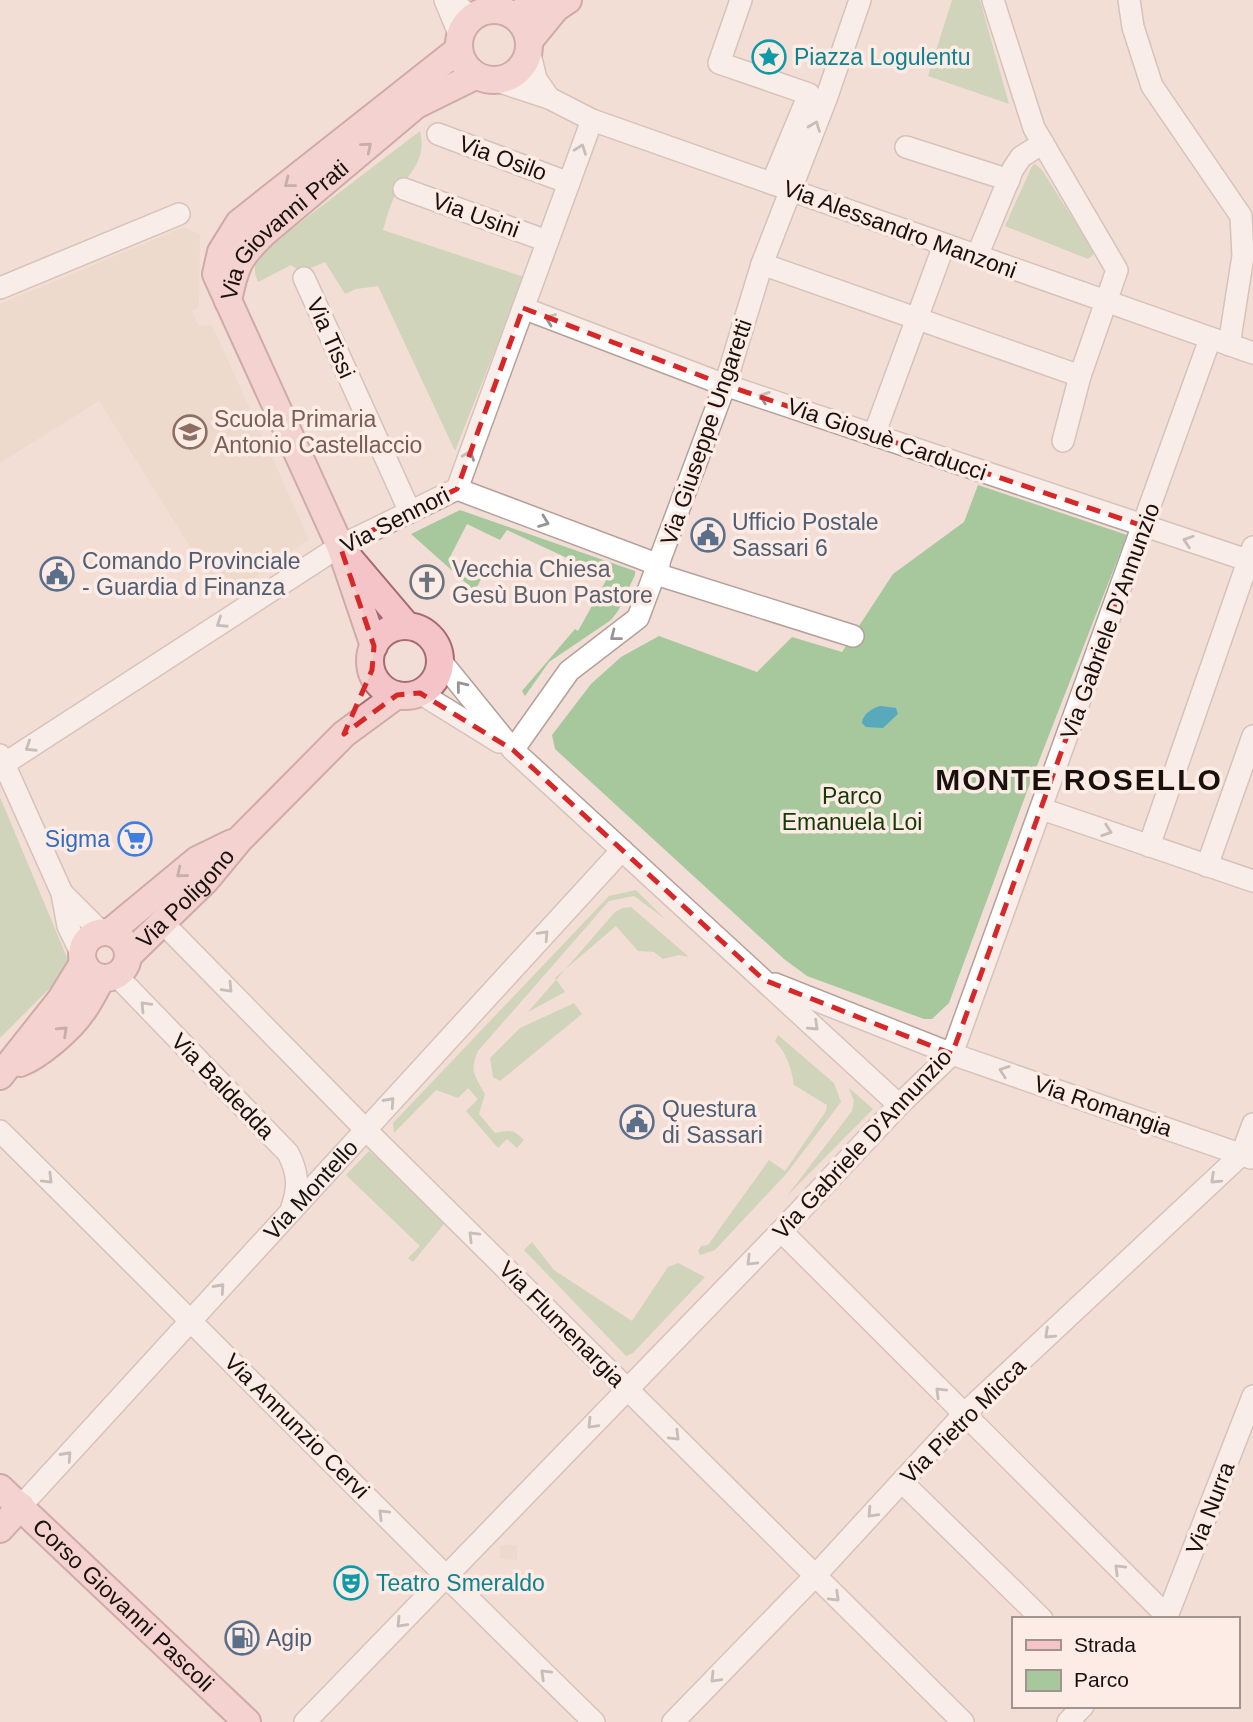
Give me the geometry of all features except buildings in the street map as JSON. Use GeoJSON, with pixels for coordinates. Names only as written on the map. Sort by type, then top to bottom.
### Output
{"type":"FeatureCollection","features":[{"type":"Feature","properties":{"kind":"main road"},"geometry":{"type":"LineString","coordinates":[[515,16],[539,0]]}},
{"type":"Feature","properties":{"kind":"main road"},"geometry":{"type":"LineString","coordinates":[[529,46],[525,29],[515,16],[499,10],[491,10],[463,34],[466,68],[486,78],[508,78],[525,62],[529,46],[556,8],[568,0]]}},
{"type":"Feature","properties":{"kind":"main road","name":"Via Giovanni Prati"},"geometry":{"type":"LineString","coordinates":[[228,303],[216,274],[221,252],[239,223],[463,34]]}},
{"type":"Feature","properties":{"kind":"main road","name":"Via Giovanni Prati"},"geometry":{"type":"LineString","coordinates":[[228,303],[234,272],[243,253],[265,232],[416,105],[486,78]]}},
{"type":"Feature","properties":{"kind":"main road"},"geometry":{"type":"LineString","coordinates":[[228,303],[340,547],[381,686],[408,694],[430,685],[437,676],[440,660],[438,648],[430,636],[420,629],[407,626],[388,631],[373,658]]}},
{"type":"Feature","properties":{"kind":"main road"},"geometry":{"type":"LineString","coordinates":[[340,547],[407,626]]}},
{"type":"Feature","properties":{"kind":"main road","name":"Via Poligono"},"geometry":{"type":"LineString","coordinates":[[344,734],[373,658]]}},
{"type":"Feature","properties":{"kind":"main road","name":"Via Poligono"},"geometry":{"type":"LineString","coordinates":[[4,1072],[61,999],[163,923],[206,880],[240,839],[344,734],[408,694]]}},
{"type":"Feature","properties":{"kind":"main road","name":"Via Poligono"},"geometry":{"type":"LineString","coordinates":[[102,966],[87,940],[106,932],[197,860],[240,839]]}},
{"type":"Feature","properties":{"kind":"main road","name":"Via Poligono"},"geometry":{"type":"LineString","coordinates":[[102,966],[124,940],[106,932]]}},
{"type":"Feature","properties":{"kind":"main road","name":"Corso Giovanni Pascoli"},"geometry":{"type":"LineString","coordinates":[[0,1488],[247,1722]]}},
{"type":"Feature","properties":{"kind":"main road","name":"Via Montello"},"geometry":{"type":"LineString","coordinates":[[0,1528],[21,1506]]}},
{"type":"Feature","properties":{"kind":"street"},"geometry":{"type":"LineString","coordinates":[[447,0],[463,34]]}},
{"type":"Feature","properties":{"kind":"street"},"geometry":{"type":"LineString","coordinates":[[741,0],[719,63],[809,94],[782,187]]}},
{"type":"Feature","properties":{"kind":"street"},"geometry":{"type":"LineString","coordinates":[[782,187],[860,0]]}},
{"type":"Feature","properties":{"kind":"street"},"geometry":{"type":"LineString","coordinates":[[993,0],[1034,128],[1117,270],[1080,376],[1063,441]]}},
{"type":"Feature","properties":{"kind":"street","name":"Via Gabriele D'Annunzio"},"geometry":{"type":"LineString","coordinates":[[304,1722],[781,1231],[899,1105],[952,1054],[1143,526],[1219,342],[1243,256],[1241,216],[1152,86],[1133,27],[1129,0]]}},
{"type":"Feature","properties":{"kind":"street"},"geometry":{"type":"LineString","coordinates":[[529,46],[536,79],[549,98]]}},
{"type":"Feature","properties":{"kind":"street","name":"Via Alessandro Manzoni"},"geometry":{"type":"LineString","coordinates":[[486,78],[549,98],[592,120],[1253,353]]}},
{"type":"Feature","properties":{"kind":"street","name":"Via Sennori"},"geometry":{"type":"LineString","coordinates":[[2,760],[340,547],[457,489],[592,120]]}},
{"type":"Feature","properties":{"kind":"street","name":"Via Osilo"},"geometry":{"type":"LineString","coordinates":[[438,134],[569,183]]}},
{"type":"Feature","properties":{"kind":"street"},"geometry":{"type":"LineString","coordinates":[[976,256],[1021,157],[1043,143]]}},
{"type":"Feature","properties":{"kind":"street"},"geometry":{"type":"LineString","coordinates":[[906,147],[1009,180]]}},
{"type":"Feature","properties":{"kind":"street","name":"Via Giuseppe Ungaretti"},"geometry":{"type":"LineString","coordinates":[[513,750],[569,671],[638,618],[725,384],[762,264],[782,187]]}},
{"type":"Feature","properties":{"kind":"street","name":"Via Usini"},"geometry":{"type":"LineString","coordinates":[[404,189],[547,241]]}},
{"type":"Feature","properties":{"kind":"street"},"geometry":{"type":"LineString","coordinates":[[0,288],[179,214]]}},
{"type":"Feature","properties":{"kind":"street"},"geometry":{"type":"LineString","coordinates":[[874,435],[944,245]]}},
{"type":"Feature","properties":{"kind":"street"},"geometry":{"type":"LineString","coordinates":[[762,264],[1080,376]]}},
{"type":"Feature","properties":{"kind":"street","name":"Via Tissi"},"geometry":{"type":"LineString","coordinates":[[304,278],[410,512]]}},
{"type":"Feature","properties":{"kind":"street","name":"Via Giosuè Carducci"},"geometry":{"type":"LineString","coordinates":[[523,308],[725,384],[874,435],[1143,526],[1251,556]]}},
{"type":"Feature","properties":{"kind":"street"},"geometry":{"type":"LineString","coordinates":[[457,489],[658,570],[853,636]]}},
{"type":"Feature","properties":{"kind":"street"},"geometry":{"type":"LineString","coordinates":[[1149,846],[1251,556]]}},
{"type":"Feature","properties":{"kind":"street"},"geometry":{"type":"LineString","coordinates":[[440,660],[513,750],[899,1105]]}},
{"type":"Feature","properties":{"kind":"street"},"geometry":{"type":"LineString","coordinates":[[408,694],[513,750]]}},
{"type":"Feature","properties":{"kind":"street"},"geometry":{"type":"LineString","coordinates":[[1207,866],[1253,737]]}},
{"type":"Feature","properties":{"kind":"street","name":"Via Baldedda"},"geometry":{"type":"LineString","coordinates":[[2,760],[62,892],[68,926],[102,966],[288,1153],[298,1182],[298,1192],[292,1209]]}},
{"type":"Feature","properties":{"kind":"street"},"geometry":{"type":"LineString","coordinates":[[1042,809],[1253,881]]}},
{"type":"Feature","properties":{"kind":"street","name":"Via Montello"},"geometry":{"type":"LineString","coordinates":[[21,1506],[622,850]]}},
{"type":"Feature","properties":{"kind":"street","name":"Via Baldedda"},"geometry":{"type":"LineString","coordinates":[[62,892],[106,932]]}},
{"type":"Feature","properties":{"kind":"street","name":"Via Flumenargia"},"geometry":{"type":"LineString","coordinates":[[163,923],[365,1129],[963,1722]]}},
{"type":"Feature","properties":{"kind":"street","name":"Via Romangia"},"geometry":{"type":"LineString","coordinates":[[764,979],[952,1054],[1247,1156]]}},
{"type":"Feature","properties":{"kind":"street","name":"Via Pietro Micca"},"geometry":{"type":"LineString","coordinates":[[673,1722],[814,1577],[963,1415],[1247,1156],[1253,1124]]}},
{"type":"Feature","properties":{"kind":"street","name":"Via Annunzio Cervi"},"geometry":{"type":"LineString","coordinates":[[0,1130],[446,1578],[594,1722]]}},
{"type":"Feature","properties":{"kind":"street"},"geometry":{"type":"LineString","coordinates":[[781,1231],[1166,1617]]}},
{"type":"Feature","properties":{"kind":"street","name":"Via Nurra"},"geometry":{"type":"LineString","coordinates":[[1167,1617],[1253,1396]]}},
{"type":"Feature","properties":{"kind":"street"},"geometry":{"type":"LineString","coordinates":[[902,1482],[1040,1617]]}},
{"type":"Feature","properties":{"kind":"street"},"geometry":{"type":"LineString","coordinates":[[1068,1722],[1081,1708]]}},
{"type":"Feature","properties":{"kind":"highlighted area"},"geometry":{"type":"Polygon","coordinates":[[[523,308],[725,385],[1143,526],[952,1054],[764,980],[513,750],[420,693],[397,695],[344,734],[372,670],[374,646],[340,546],[457,489],[523,308]]]}},
{"type":"Feature","properties":{"kind":"shaded area","name":"Scuola Primaria Antonio Castellaccio"},"geometry":{"type":"Polygon","coordinates":[[[184,227],[200,235],[199,307],[192,311],[199,326],[212,325],[309,539],[223,600],[99,401],[0,463],[0,304],[184,227]]]}},
{"type":"Feature","properties":{"kind":"shaded area"},"geometry":{"type":"Polygon","coordinates":[[[500,1545],[517,1545],[517,1560],[500,1559],[500,1545]]]}},
{"type":"Feature","properties":{"kind":"green space"},"geometry":{"type":"Polygon","coordinates":[[[952,0],[980,0],[1009,104],[928,76],[952,0]]]}},
{"type":"Feature","properties":{"kind":"green space"},"geometry":{"type":"Polygon","coordinates":[[[420,131],[422,143],[418,162],[392,202],[383,230],[524,277],[455,451],[378,286],[356,289],[345,294],[325,262],[301,272],[291,265],[258,282],[255,271],[260,253],[420,131]]]}},
{"type":"Feature","properties":{"kind":"green space"},"geometry":{"type":"Polygon","coordinates":[[[1035,164],[1042,170],[1093,250],[1093,255],[1088,259],[1005,226],[1035,164]]]}},
{"type":"Feature","properties":{"kind":"green space","name":"Parco Emanuela Loi"},"geometry":{"type":"Polygon","coordinates":[[[978,485],[1127,535],[1026,794],[949,1003],[932,1019],[924,1019],[807,976],[784,959],[555,749],[552,735],[591,684],[621,657],[659,636],[757,672],[792,637],[842,652],[893,574],[964,522],[978,485]]]}},
{"type":"Feature","properties":{"kind":"green space"},"geometry":{"type":"Polygon","coordinates":[[[460,510],[635,571],[618,611],[611,620],[549,662],[525,696],[522,691],[575,629],[578,631],[608,577],[507,530],[500,540],[467,524],[449,559],[482,577],[475,591],[411,534],[460,510]]]}},
{"type":"Feature","properties":{"kind":"green space"},"geometry":{"type":"Polygon","coordinates":[[[0,797],[71,967],[0,1038],[0,797]]]}},
{"type":"Feature","properties":{"kind":"green space"},"geometry":{"type":"Polygon","coordinates":[[[636,890],[665,919],[634,896],[609,901],[478,1051],[474,1069],[485,1094],[479,1114],[495,1133],[511,1131],[520,1136],[524,1140],[517,1148],[507,1139],[498,1148],[466,1111],[478,1099],[468,1088],[458,1098],[436,1090],[394,1133],[393,1123],[609,896],[636,890]]]}},
{"type":"Feature","properties":{"kind":"green space"},"geometry":{"type":"Polygon","coordinates":[[[631,907],[689,957],[679,955],[663,959],[654,952],[638,951],[616,926],[565,969],[615,912],[631,907]]]}},
{"type":"Feature","properties":{"kind":"green space"},"geometry":{"type":"Polygon","coordinates":[[[556,980],[565,992],[528,1012],[556,980]]]}},
{"type":"Feature","properties":{"kind":"green space"},"geometry":{"type":"Polygon","coordinates":[[[574,1003],[582,1014],[500,1081],[493,1077],[490,1058],[520,1028],[574,1003]]]}},
{"type":"Feature","properties":{"kind":"green space"},"geometry":{"type":"Polygon","coordinates":[[[778,1035],[834,1083],[841,1102],[787,1173],[715,1250],[700,1255],[698,1251],[701,1246],[708,1245],[769,1160],[785,1171],[826,1111],[827,1105],[794,1085],[788,1061],[775,1041],[778,1035]]]}},
{"type":"Feature","properties":{"kind":"green space"},"geometry":{"type":"Polygon","coordinates":[[[849,1088],[873,1109],[787,1196],[852,1111],[854,1101],[849,1088]]]}},
{"type":"Feature","properties":{"kind":"green space"},"geometry":{"type":"Polygon","coordinates":[[[369,1151],[448,1219],[413,1262],[408,1258],[420,1246],[346,1175],[369,1151]]]}},
{"type":"Feature","properties":{"kind":"green space"},"geometry":{"type":"Polygon","coordinates":[[[532,1242],[554,1270],[632,1321],[668,1267],[678,1263],[705,1277],[633,1353],[626,1356],[524,1250],[532,1242]]]}},
{"type":"Feature","properties":{"kind":"water"},"geometry":{"type":"Polygon","coordinates":[[[881,706],[896,708],[898,714],[883,728],[866,727],[862,723],[866,714],[881,706]]]}},
{"type":"Feature","properties":{"kind":"place","name":"Piazza Logulentu"},"geometry":{"type":"Point","coordinates":[769,57]}},
{"type":"Feature","properties":{"kind":"place","name":"Scuola Primaria Antonio Castellaccio"},"geometry":{"type":"Point","coordinates":[190,432]}},
{"type":"Feature","properties":{"kind":"place","name":"Ufficio Postale Sassari 6"},"geometry":{"type":"Point","coordinates":[708,535]}},
{"type":"Feature","properties":{"kind":"place","name":"Comando Provinciale - Guardia d Finanza"},"geometry":{"type":"Point","coordinates":[57,574]}},
{"type":"Feature","properties":{"kind":"place","name":"Vecchia Chiesa Gesù Buon Pastore"},"geometry":{"type":"Point","coordinates":[427,582]}},
{"type":"Feature","properties":{"kind":"place","name":"Sigma"},"geometry":{"type":"Point","coordinates":[135,839]}},
{"type":"Feature","properties":{"kind":"place","name":"Questura di Sassari"},"geometry":{"type":"Point","coordinates":[637,1122]}},
{"type":"Feature","properties":{"kind":"place","name":"Teatro Smeraldo"},"geometry":{"type":"Point","coordinates":[351,1583]}},
{"type":"Feature","properties":{"kind":"place","name":"Agip"},"geometry":{"type":"Point","coordinates":[242,1638]}},
{"type":"Feature","properties":{"kind":"district","name":"MONTE ROSELLO"},"geometry":{"type":"Point","coordinates":[1079,779]}}]}
